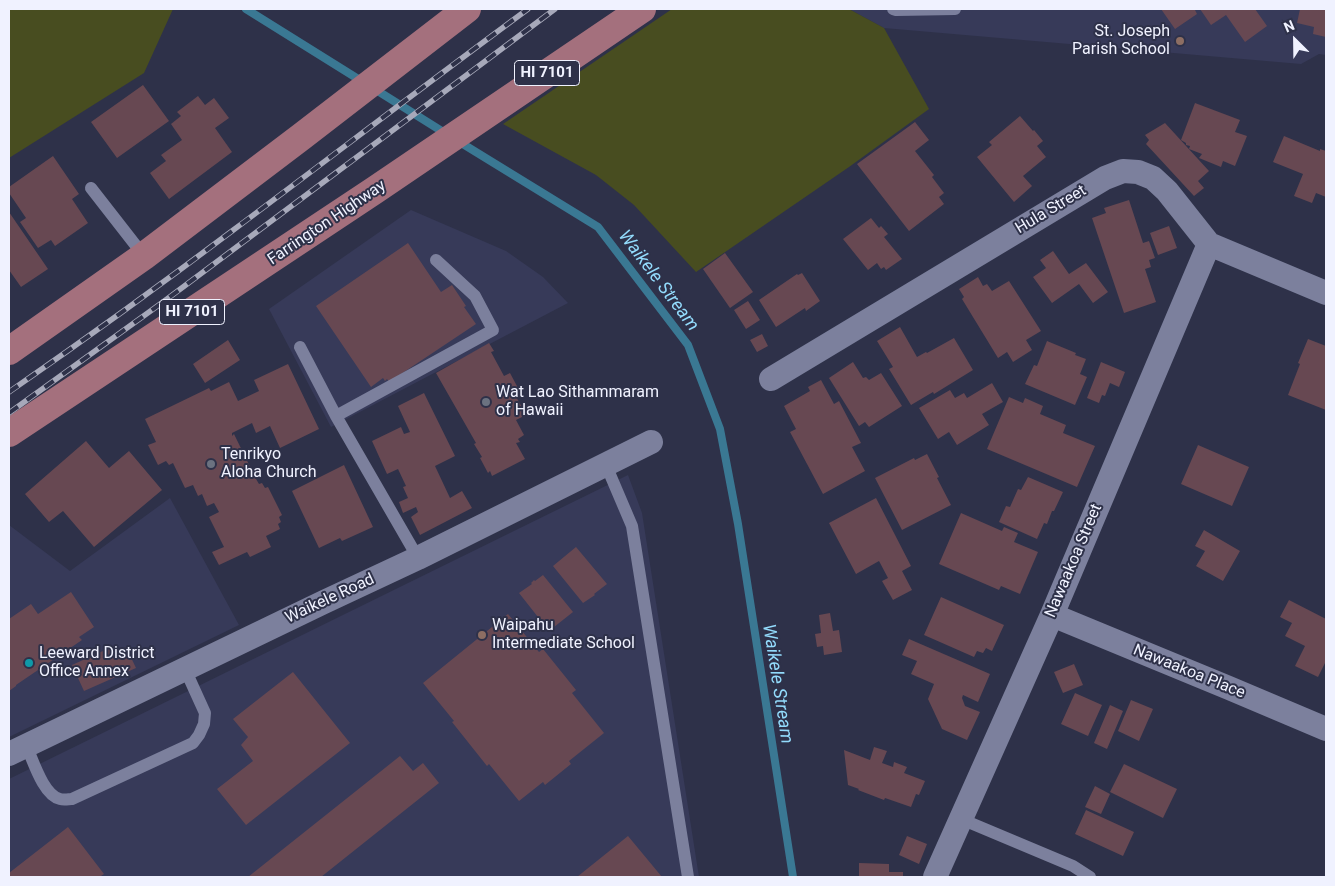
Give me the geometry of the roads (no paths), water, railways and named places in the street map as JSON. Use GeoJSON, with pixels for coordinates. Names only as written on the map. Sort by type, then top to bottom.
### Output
{"type":"FeatureCollection","features":[{"type":"Feature","properties":{"kind":"main road"},"geometry":{"type":"LineString","coordinates":[[9,351],[144,256],[468,9]]}},
{"type":"Feature","properties":{"kind":"main road","name":"Farrington Highway"},"geometry":{"type":"LineString","coordinates":[[9,433],[375,190],[642,9]]}},
{"type":"Feature","properties":{"kind":"street","name":"Hula Street"},"geometry":{"type":"LineString","coordinates":[[771,379],[1104,178],[1123,171],[1138,172],[1153,178],[1167,191],[1209,244],[1326,293]]}},
{"type":"Feature","properties":{"kind":"street","name":"Nawaakoa Street"},"geometry":{"type":"LineString","coordinates":[[936,877],[1052,615],[1209,244]]}},
{"type":"Feature","properties":{"kind":"street","name":"Waikele Road"},"geometry":{"type":"LineString","coordinates":[[17,749],[418,558],[651,442]]}},
{"type":"Feature","properties":{"kind":"street","name":"Nawaakoa Place"},"geometry":{"type":"LineString","coordinates":[[1052,615],[1326,729]]}},
{"type":"Feature","properties":{"kind":"lane"},"geometry":{"type":"LineString","coordinates":[[893,9],[955,9]]}},
{"type":"Feature","properties":{"kind":"lane"},"geometry":{"type":"LineString","coordinates":[[91,188],[144,256]]}},
{"type":"Feature","properties":{"kind":"lane"},"geometry":{"type":"LineString","coordinates":[[336,416],[493,330],[475,296],[436,260]]}},
{"type":"Feature","properties":{"kind":"lane"},"geometry":{"type":"LineString","coordinates":[[300,347],[336,416],[418,558]]}},
{"type":"Feature","properties":{"kind":"lane"},"geometry":{"type":"LineString","coordinates":[[606,465],[632,526],[688,877]]}},
{"type":"Feature","properties":{"kind":"lane"},"geometry":{"type":"LineString","coordinates":[[17,749],[51,795],[61,800],[72,799],[193,743],[204,724],[205,713],[185,669]]}},
{"type":"Feature","properties":{"kind":"lane"},"geometry":{"type":"LineString","coordinates":[[961,819],[1073,866],[1090,877]]}},
{"type":"Feature","properties":{"kind":"waterway","name":"Waikele Stream"},"geometry":{"type":"LineString","coordinates":[[246,9],[363,82]]}},
{"type":"Feature","properties":{"kind":"waterway","name":"Waikele Stream"},"geometry":{"type":"LineString","coordinates":[[373,88],[448,135]]}},
{"type":"Feature","properties":{"kind":"waterway","name":"Waikele Stream"},"geometry":{"type":"LineString","coordinates":[[458,141],[598,227],[688,345],[720,429],[738,524],[793,877]]}},
{"type":"Feature","properties":{"kind":"railway"},"geometry":{"type":"LineString","coordinates":[[9,392],[177,272],[528,9]]}},
{"type":"Feature","properties":{"kind":"railway"},"geometry":{"type":"LineString","coordinates":[[9,413],[163,302],[555,9]]}},
{"type":"Feature","properties":{"kind":"place","name":"St. Joseph Parish School"},"geometry":{"type":"Point","coordinates":[1180,41]}},
{"type":"Feature","properties":{"kind":"place","name":"Wat Lao Sithammaram of Hawaii"},"geometry":{"type":"Point","coordinates":[486,402]}},
{"type":"Feature","properties":{"kind":"place","name":"Tenrikyo Aloha Church"},"geometry":{"type":"Point","coordinates":[211,464]}},
{"type":"Feature","properties":{"kind":"place","name":"Waipahu Intermediate School"},"geometry":{"type":"Point","coordinates":[482,635]}},
{"type":"Feature","properties":{"kind":"place","name":"Leeward District Office Annex"},"geometry":{"type":"Point","coordinates":[29,663]}}]}
